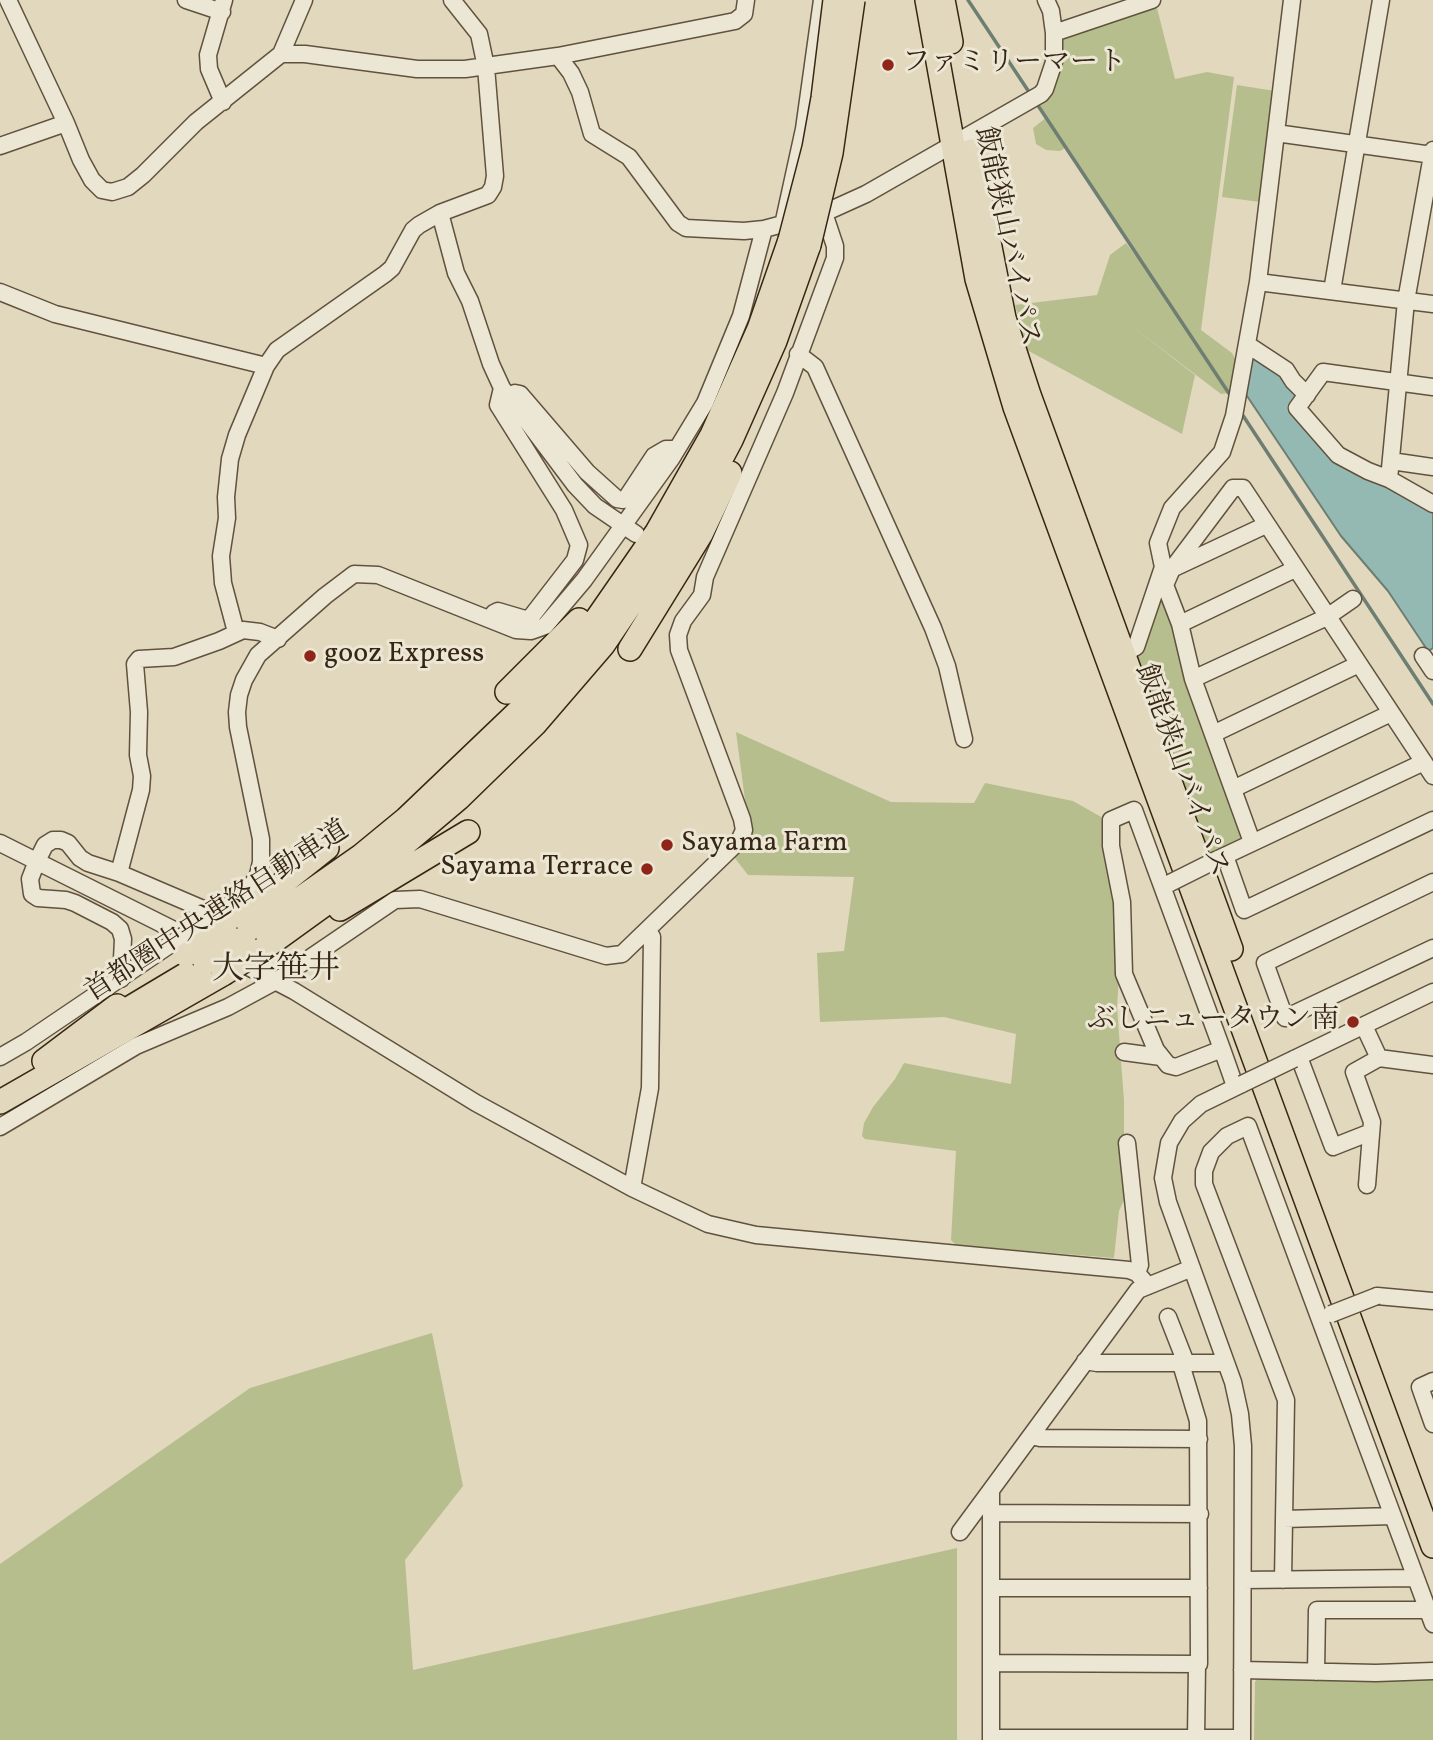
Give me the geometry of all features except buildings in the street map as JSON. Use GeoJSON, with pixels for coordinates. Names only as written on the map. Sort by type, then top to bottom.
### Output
{"type":"FeatureCollection","features":[{"type":"Feature","properties":{"kind":"highway","name":"首都圏中央連絡自動車道"},"geometry":{"type":"LineString","coordinates":[[236,933],[382,863],[458,798],[535,724],[603,645],[673,542],[706,486],[752,395],[796,285],[794,236],[823,98],[835,0]]}},
{"type":"Feature","properties":{"kind":"highway","name":"首都圏中央連絡自動車道"},"geometry":{"type":"LineString","coordinates":[[0,1085],[44,1060],[236,933],[361,856],[445,784],[519,711],[587,633],[657,532],[694,469],[737,383],[794,236],[831,153],[853,0]]}},
{"type":"Feature","properties":{"kind":"highway","name":"飯能狭山バイパス"},"geometry":{"type":"LineString","coordinates":[[927,0],[1004,318],[1029,395],[1433,1504]]}},
{"type":"Feature","properties":{"kind":"highway","name":"飯能狭山バイパス"},"geometry":{"type":"LineString","coordinates":[[943,0],[977,278],[1015,407],[1433,1546]]}},
{"type":"Feature","properties":{"kind":"highway"},"geometry":{"type":"LineString","coordinates":[[630,649],[701,534],[737,458],[767,382],[796,285]]}},
{"type":"Feature","properties":{"kind":"highway"},"geometry":{"type":"LineString","coordinates":[[507,692],[567,634],[605,592],[694,469]]}},
{"type":"Feature","properties":{"kind":"highway"},"geometry":{"type":"LineString","coordinates":[[236,933],[319,921],[468,832]]}},
{"type":"Feature","properties":{"kind":"highway"},"geometry":{"type":"LineString","coordinates":[[196,959],[236,933],[327,848]]}},
{"type":"Feature","properties":{"kind":"highway","name":"首都圏中央連絡自動車道"},"geometry":{"type":"LineString","coordinates":[[0,1102],[196,959]]}},
{"type":"Feature","properties":{"kind":"street"},"geometry":{"type":"LineString","coordinates":[[9,0],[81,160],[92,180],[102,190],[112,192],[128,187],[143,175],[196,122],[281,54],[304,0]]}},
{"type":"Feature","properties":{"kind":"street"},"geometry":{"type":"LineString","coordinates":[[186,0],[223,6],[208,55],[209,69],[223,102]]}},
{"type":"Feature","properties":{"kind":"street"},"geometry":{"type":"LineString","coordinates":[[236,632],[223,583],[221,556],[227,518],[230,459],[237,435],[266,366],[277,350],[392,268],[413,230],[440,213],[488,195],[493,187],[495,176],[486,67],[479,34],[452,0]]}},
{"type":"Feature","properties":{"kind":"street"},"geometry":{"type":"LineString","coordinates":[[281,54],[318,55],[417,69],[486,67],[558,56],[735,21],[744,14],[746,0]]}},
{"type":"Feature","properties":{"kind":"street"},"geometry":{"type":"LineString","coordinates":[[794,236],[804,129],[821,0]]}},
{"type":"Feature","properties":{"kind":"street"},"geometry":{"type":"LineString","coordinates":[[794,236],[824,213],[866,194],[1035,98],[1045,89],[1052,71],[1054,33],[1051,11],[1046,0]]}},
{"type":"Feature","properties":{"kind":"street"},"geometry":{"type":"LineString","coordinates":[[1054,33],[1152,0]]}},
{"type":"Feature","properties":{"kind":"street"},"geometry":{"type":"LineString","coordinates":[[1123,654],[1136,647],[1163,567],[1158,543],[1172,508],[1222,452],[1237,405],[1258,282],[1293,0]]}},
{"type":"Feature","properties":{"kind":"street"},"geometry":{"type":"LineString","coordinates":[[1332,291],[1381,0]]}},
{"type":"Feature","properties":{"kind":"street"},"geometry":{"type":"LineString","coordinates":[[558,56],[571,73],[580,92],[592,134],[629,157],[678,223],[686,228],[764,229],[794,236]]}},
{"type":"Feature","properties":{"kind":"street"},"geometry":{"type":"LineString","coordinates":[[0,146],[66,123]]}},
{"type":"Feature","properties":{"kind":"street"},"geometry":{"type":"LineString","coordinates":[[1276,132],[1433,153],[1426,225],[1406,301],[1389,479]]}},
{"type":"Feature","properties":{"kind":"street"},"geometry":{"type":"LineString","coordinates":[[440,213],[456,273],[470,301],[491,364],[505,392],[575,485],[595,506],[636,534]]}},
{"type":"Feature","properties":{"kind":"street"},"geometry":{"type":"LineString","coordinates":[[0,1128],[136,1046],[228,1007],[275,981],[395,900],[407,897],[420,899],[606,956],[622,954],[739,841],[744,830],[743,819],[679,650],[678,635],[683,621],[702,595],[698,573],[785,393],[835,258],[835,246],[824,213]]}},
{"type":"Feature","properties":{"kind":"street"},"geometry":{"type":"LineString","coordinates":[[236,933],[247,893],[258,875],[261,862],[261,839],[237,712],[244,680],[258,655],[354,574],[378,575],[516,630],[531,631],[545,626],[570,598],[677,449],[705,402],[741,316],[764,229]]}},
{"type":"Feature","properties":{"kind":"street"},"geometry":{"type":"LineString","coordinates":[[1258,282],[1433,304]]}},
{"type":"Feature","properties":{"kind":"street"},"geometry":{"type":"LineString","coordinates":[[0,292],[55,314],[266,366]]}},
{"type":"Feature","properties":{"kind":"street"},"geometry":{"type":"LineString","coordinates":[[1248,345],[1286,370],[1307,395]]}},
{"type":"Feature","properties":{"kind":"street"},"geometry":{"type":"LineString","coordinates":[[798,354],[815,367],[933,628],[947,666],[964,739]]}},
{"type":"Feature","properties":{"kind":"street"},"geometry":{"type":"LineString","coordinates":[[1433,387],[1323,372],[1297,408],[1338,454],[1433,504]]}},
{"type":"Feature","properties":{"kind":"street"},"geometry":{"type":"LineString","coordinates":[[505,392],[520,394],[587,472],[617,499],[623,500],[627,497],[654,456],[666,449],[677,449]]}},
{"type":"Feature","properties":{"kind":"street"},"geometry":{"type":"LineString","coordinates":[[489,619],[498,611],[526,619],[531,617],[575,560],[579,545],[564,510],[498,405],[505,392]]}},
{"type":"Feature","properties":{"kind":"street"},"geometry":{"type":"LineString","coordinates":[[1391,461],[1433,467]]}},
{"type":"Feature","properties":{"kind":"street"},"geometry":{"type":"LineString","coordinates":[[1252,842],[1193,680],[1180,624],[1166,585],[1172,569],[1233,488],[1243,488],[1433,776]]}},
{"type":"Feature","properties":{"kind":"street"},"geometry":{"type":"LineString","coordinates":[[1172,569],[1266,525]]}},
{"type":"Feature","properties":{"kind":"street"},"geometry":{"type":"LineString","coordinates":[[1180,624],[1295,569]]}},
{"type":"Feature","properties":{"kind":"street"},"geometry":{"type":"LineString","coordinates":[[1193,680],[1327,617],[1353,599]]}},
{"type":"Feature","properties":{"kind":"street"},"geometry":{"type":"LineString","coordinates":[[119,873],[141,790],[135,664],[139,659],[174,657],[243,629],[278,639]]}},
{"type":"Feature","properties":{"kind":"street"},"geometry":{"type":"LineString","coordinates":[[1423,656],[1433,671]]}},
{"type":"Feature","properties":{"kind":"street"},"geometry":{"type":"LineString","coordinates":[[1213,734],[1359,664]]}},
{"type":"Feature","properties":{"kind":"street"},"geometry":{"type":"LineString","coordinates":[[1233,789],[1391,713]]}},
{"type":"Feature","properties":{"kind":"street"},"geometry":{"type":"LineString","coordinates":[[1166,884],[1424,762]]}},
{"type":"Feature","properties":{"kind":"street"},"geometry":{"type":"LineString","coordinates":[[1222,1049],[1176,1067],[1168,1065],[1156,1050],[1124,974],[1122,902],[1111,846],[1111,820],[1134,810],[1166,884],[1222,1049],[1239,1085]]}},
{"type":"Feature","properties":{"kind":"street"},"geometry":{"type":"LineString","coordinates":[[1221,858],[1244,909],[1433,820]]}},
{"type":"Feature","properties":{"kind":"street"},"geometry":{"type":"LineString","coordinates":[[121,979],[120,929],[75,902],[38,898],[32,894],[30,879],[37,861],[45,845],[53,840],[61,839],[88,863],[119,873],[236,933]]}},
{"type":"Feature","properties":{"kind":"street"},"geometry":{"type":"LineString","coordinates":[[0,843],[275,981],[476,1103],[632,1188],[708,1224],[738,1233],[1129,1270],[1142,1280]]}},
{"type":"Feature","properties":{"kind":"street"},"geometry":{"type":"LineString","coordinates":[[1433,883],[1265,964],[1285,1018],[1433,948]]}},
{"type":"Feature","properties":{"kind":"street"},"geometry":{"type":"LineString","coordinates":[[0,1057],[121,979],[196,959],[201,924],[236,933]]}},
{"type":"Feature","properties":{"kind":"street"},"geometry":{"type":"LineString","coordinates":[[632,1188],[650,1087],[652,937],[648,931]]}},
{"type":"Feature","properties":{"kind":"street"},"geometry":{"type":"LineString","coordinates":[[990,1490],[992,1739],[1242,1739],[1242,1433],[1237,1397],[1164,1190],[1166,1152],[1177,1129],[1190,1113],[1239,1085],[1433,992]]}},
{"type":"Feature","properties":{"kind":"street"},"geometry":{"type":"LineString","coordinates":[[1364,1026],[1379,1058]]}},
{"type":"Feature","properties":{"kind":"street"},"geometry":{"type":"LineString","coordinates":[[1124,1052],[1161,1057]]}},
{"type":"Feature","properties":{"kind":"street"},"geometry":{"type":"LineString","coordinates":[[1296,1058],[1333,1147],[1371,1132]]}},
{"type":"Feature","properties":{"kind":"street"},"geometry":{"type":"LineString","coordinates":[[1367,1185],[1370,1114],[1354,1072],[1379,1058],[1433,1065]]}},
{"type":"Feature","properties":{"kind":"street"},"geometry":{"type":"LineString","coordinates":[[1283,1580],[1286,1400],[1204,1184],[1204,1171],[1211,1152],[1227,1136],[1248,1126],[1325,1317],[1393,1516],[1431,1617],[1317,1610],[1316,1672]]}},
{"type":"Feature","properties":{"kind":"street"},"geometry":{"type":"LineString","coordinates":[[960,1532],[1138,1290],[1142,1280],[1127,1143]]}},
{"type":"Feature","properties":{"kind":"street"},"geometry":{"type":"LineString","coordinates":[[1142,1280],[1192,1268]]}},
{"type":"Feature","properties":{"kind":"street"},"geometry":{"type":"LineString","coordinates":[[1325,1317],[1377,1296],[1433,1300]]}},
{"type":"Feature","properties":{"kind":"street"},"geometry":{"type":"LineString","coordinates":[[1168,1317],[1198,1421],[1199,1739]]}},
{"type":"Feature","properties":{"kind":"street"},"geometry":{"type":"LineString","coordinates":[[1085,1361],[1226,1363]]}},
{"type":"Feature","properties":{"kind":"street"},"geometry":{"type":"LineString","coordinates":[[1433,1381],[1420,1387],[1433,1424]]}},
{"type":"Feature","properties":{"kind":"street"},"geometry":{"type":"LineString","coordinates":[[1031,1436],[1199,1439]]}},
{"type":"Feature","properties":{"kind":"street"},"geometry":{"type":"LineString","coordinates":[[991,1513],[1200,1514]]}},
{"type":"Feature","properties":{"kind":"street"},"geometry":{"type":"LineString","coordinates":[[1284,1519],[1393,1516]]}},
{"type":"Feature","properties":{"kind":"street"},"geometry":{"type":"LineString","coordinates":[[1243,1580],[1416,1578]]}},
{"type":"Feature","properties":{"kind":"street"},"geometry":{"type":"LineString","coordinates":[[991,1588],[1199,1588]]}},
{"type":"Feature","properties":{"kind":"street"},"geometry":{"type":"LineString","coordinates":[[992,1663],[1197,1664]]}},
{"type":"Feature","properties":{"kind":"street"},"geometry":{"type":"LineString","coordinates":[[1242,1670],[1376,1673],[1433,1671]]}},
{"type":"Feature","properties":{"kind":"green space"},"geometry":{"type":"Polygon","coordinates":[[[1156,4],[1175,79],[1207,72],[1234,77],[1201,330],[1232,353],[1240,368],[1236,392],[1221,394],[1125,321],[1195,375],[1182,434],[1027,350],[1015,305],[1097,295],[1110,255],[1126,243],[1135,255],[1135,251],[1067,147],[1060,151],[1046,150],[1036,144],[1033,128],[1047,117],[1038,103],[1063,34],[1156,4]]]}},
{"type":"Feature","properties":{"kind":"green space"},"geometry":{"type":"Polygon","coordinates":[[[1237,85],[1275,91],[1260,202],[1222,197],[1237,85]]]}},
{"type":"Feature","properties":{"kind":"green space"},"geometry":{"type":"Polygon","coordinates":[[[1161,587],[1245,837],[1243,842],[1209,856],[1136,659],[1135,653],[1161,587]]]}},
{"type":"Feature","properties":{"kind":"green space"},"geometry":{"type":"Polygon","coordinates":[[[736,732],[891,802],[974,803],[985,783],[1073,801],[1103,818],[1116,913],[1119,977],[1117,1007],[1124,1101],[1124,1200],[1119,1211],[1114,1258],[956,1245],[951,1240],[956,1151],[865,1139],[862,1136],[864,1123],[873,1107],[904,1063],[1011,1084],[1016,1034],[944,1017],[820,1022],[817,953],[844,951],[854,877],[748,875],[734,857],[749,830],[736,732]]]}},
{"type":"Feature","properties":{"kind":"green space"},"geometry":{"type":"Polygon","coordinates":[[[432,1333],[463,1486],[405,1560],[413,1670],[957,1548],[957,1740],[0,1740],[0,1564],[250,1388],[432,1333]]]}},
{"type":"Feature","properties":{"kind":"green space"},"geometry":{"type":"Polygon","coordinates":[[[1258,1678],[1433,1678],[1433,1740],[1254,1740],[1255,1682],[1258,1678]]]}},
{"type":"Feature","properties":{"kind":"water"},"geometry":{"type":"Polygon","coordinates":[[[1250,355],[1284,374],[1337,459],[1395,492],[1433,507],[1433,648],[1428,651],[1388,591],[1341,536],[1245,393],[1250,355]]]}},
{"type":"Feature","properties":{"kind":"waterway"},"geometry":{"type":"LineString","coordinates":[[968,0],[1031,95]]}},
{"type":"Feature","properties":{"kind":"waterway"},"geometry":{"type":"LineString","coordinates":[[1035,101],[1232,398]]}},
{"type":"Feature","properties":{"kind":"waterway"},"geometry":{"type":"LineString","coordinates":[[1240,411],[1433,704]]}},
{"type":"Feature","properties":{"kind":"place","name":"ファミリーマート"},"geometry":{"type":"Point","coordinates":[888,65]}},
{"type":"Feature","properties":{"kind":"place","name":"gooz Express"},"geometry":{"type":"Point","coordinates":[310,656]}},
{"type":"Feature","properties":{"kind":"place","name":"Sayama Farm"},"geometry":{"type":"Point","coordinates":[667,845]}},
{"type":"Feature","properties":{"kind":"place","name":"Sayama Terrace"},"geometry":{"type":"Point","coordinates":[647,869]}},
{"type":"Feature","properties":{"kind":"place","name":"ぶしニュータウン南"},"geometry":{"type":"Point","coordinates":[1353,1022]}},
{"type":"Feature","properties":{"kind":"district","name":"大字笹井"},"geometry":{"type":"Point","coordinates":[276,972]}}]}
